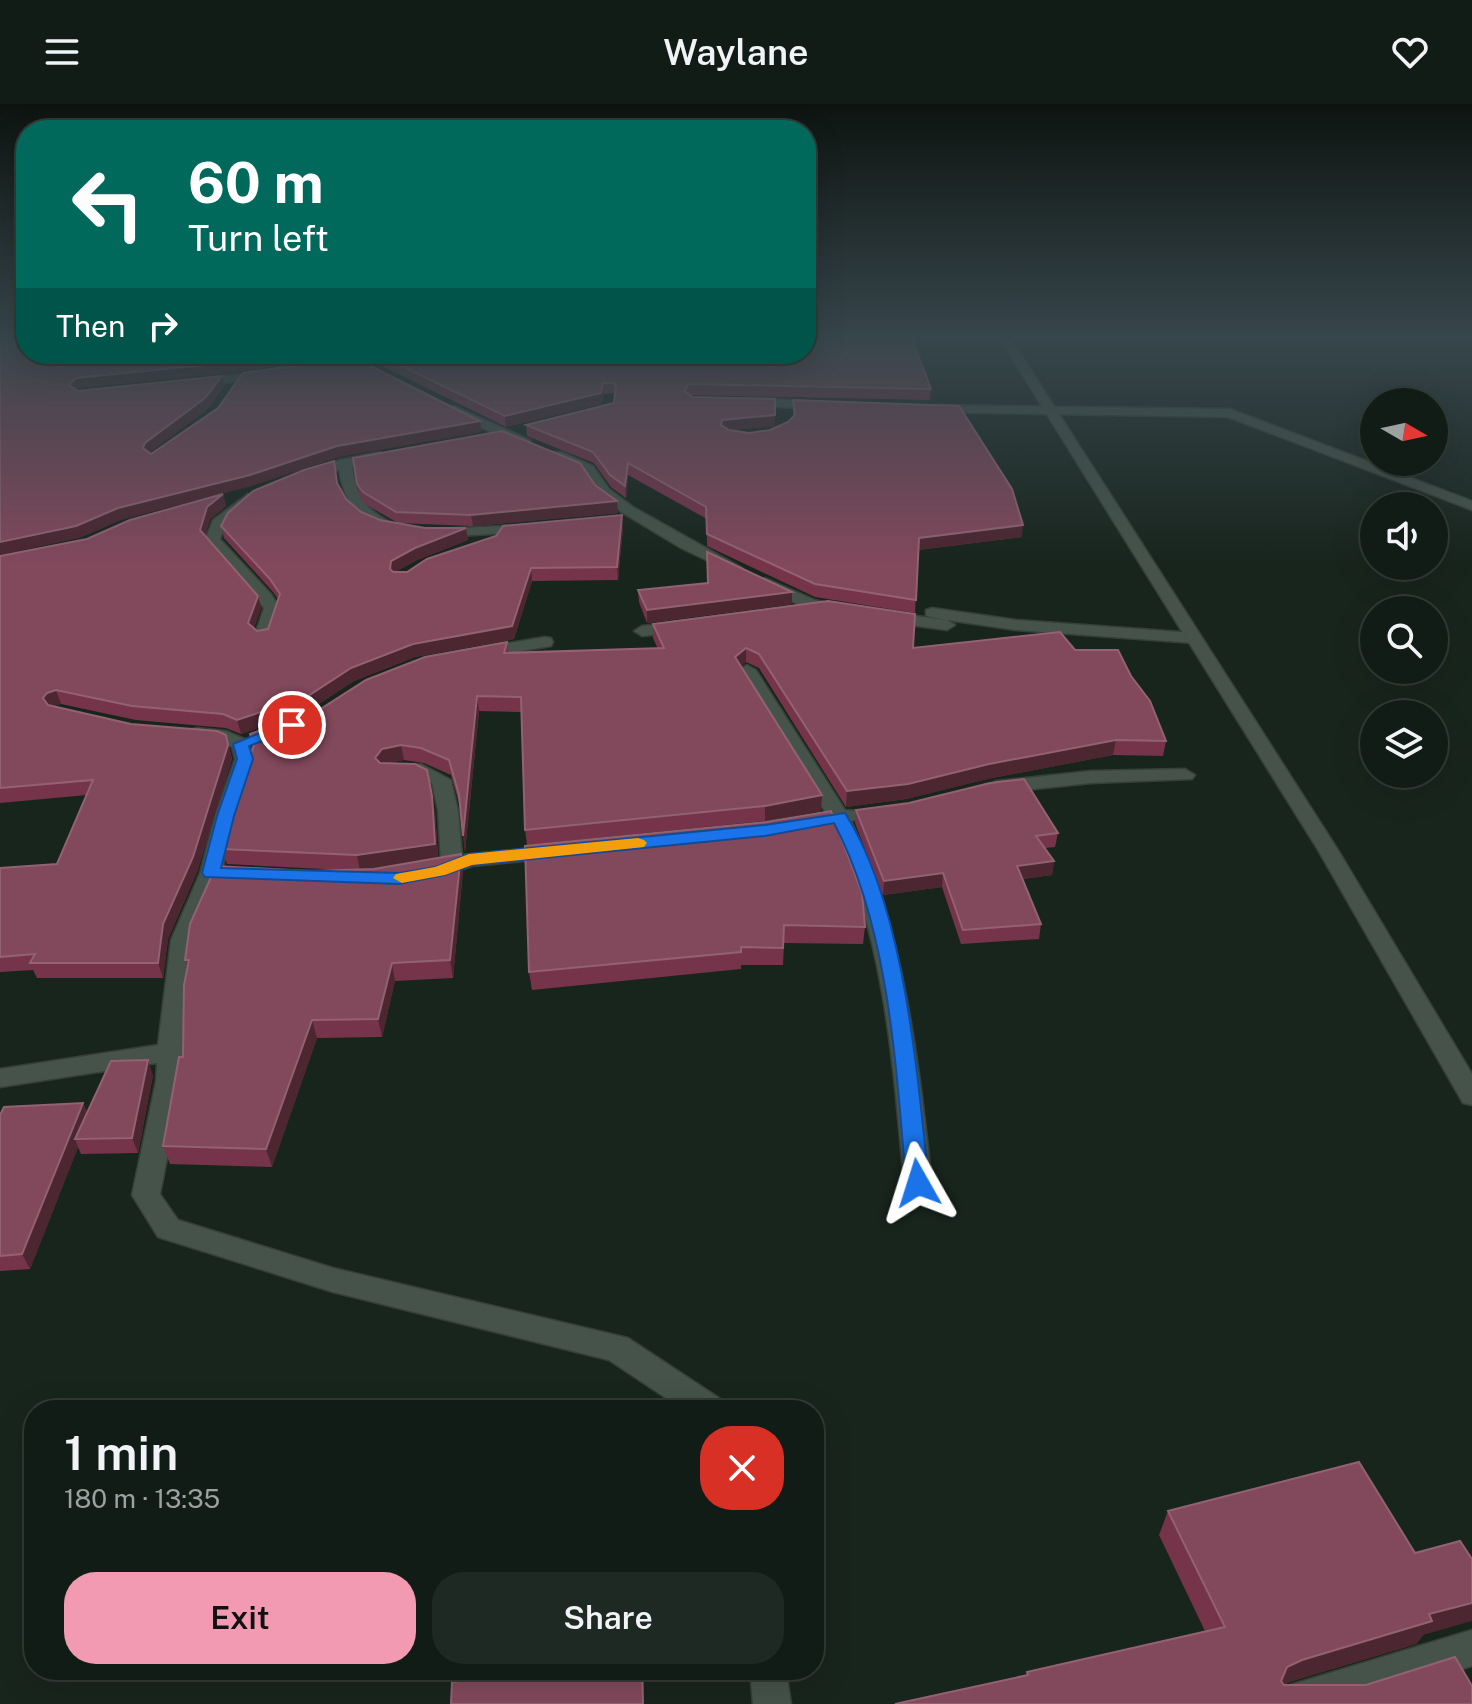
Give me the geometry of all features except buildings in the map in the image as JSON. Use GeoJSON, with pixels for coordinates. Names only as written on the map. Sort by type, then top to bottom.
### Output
{"type":"FeatureCollection","features":[{"type":"Feature","properties":{"kind":"street"},"geometry":{"type":"LineString","coordinates":[[461,414],[588,469],[598,479],[603,491],[642,518],[699,551],[810,604],[947,625]]}},
{"type":"Feature","properties":{"kind":"street"},"geometry":{"type":"LineString","coordinates":[[1052,414],[1328,850],[1472,1096]]}},
{"type":"Feature","properties":{"kind":"street"},"geometry":{"type":"LineString","coordinates":[[1232,414],[1472,506]]}},
{"type":"Feature","properties":{"kind":"street"},"geometry":{"type":"LineString","coordinates":[[475,439],[529,428]]}},
{"type":"Feature","properties":{"kind":"street"},"geometry":{"type":"LineString","coordinates":[[289,480],[388,454]]}},
{"type":"Feature","properties":{"kind":"street"},"geometry":{"type":"LineString","coordinates":[[345,463],[349,496],[358,509],[394,530],[405,531]]}},
{"type":"Feature","properties":{"kind":"street"},"geometry":{"type":"LineString","coordinates":[[217,501],[261,489],[218,523],[212,540],[272,608],[262,637]]}},
{"type":"Feature","properties":{"kind":"street"},"geometry":{"type":"LineString","coordinates":[[611,521],[642,518]]}},
{"type":"Feature","properties":{"kind":"street"},"geometry":{"type":"LineString","coordinates":[[426,534],[534,528]]}},
{"type":"Feature","properties":{"kind":"street"},"geometry":{"type":"LineString","coordinates":[[481,546],[491,542],[497,531]]}},
{"type":"Feature","properties":{"kind":"street"},"geometry":{"type":"LineString","coordinates":[[888,607],[1016,625],[1194,638]]}},
{"type":"Feature","properties":{"kind":"street"},"geometry":{"type":"LineString","coordinates":[[785,614],[826,608]]}},
{"type":"Feature","properties":{"kind":"street"},"geometry":{"type":"LineString","coordinates":[[642,631],[700,624]]}},
{"type":"Feature","properties":{"kind":"street"},"geometry":{"type":"LineString","coordinates":[[465,655],[545,642]]}},
{"type":"Feature","properties":{"kind":"street"},"geometry":{"type":"LineString","coordinates":[[747,670],[857,851],[887,948],[910,1102],[918,1183]]}},
{"type":"Feature","properties":{"kind":"street"},"geometry":{"type":"LineString","coordinates":[[174,732],[247,742],[245,759],[225,816],[211,873],[182,940],[169,1052],[169,1081],[146,1195],[168,1229],[333,1280],[617,1348],[696,1400]]}},
{"type":"Feature","properties":{"kind":"street"},"geometry":{"type":"LineString","coordinates":[[390,771],[421,770],[441,780],[448,811],[452,866]]}},
{"type":"Feature","properties":{"kind":"street"},"geometry":{"type":"LineString","coordinates":[[974,792],[1055,780],[1185,775]]}},
{"type":"Feature","properties":{"kind":"street"},"geometry":{"type":"LineString","coordinates":[[780,828],[880,811]]}},
{"type":"Feature","properties":{"kind":"street"},"geometry":{"type":"LineString","coordinates":[[412,876],[469,860],[575,850]]}},
{"type":"Feature","properties":{"kind":"street"},"geometry":{"type":"LineString","coordinates":[[211,873],[258,875]]}},
{"type":"Feature","properties":{"kind":"street"},"geometry":{"type":"LineString","coordinates":[[0,1078],[169,1052]]}},
{"type":"Feature","properties":{"kind":"street"},"geometry":{"type":"LineString","coordinates":[[1290,1704],[1472,1648]]}},
{"type":"Feature","properties":{"kind":"street"},"geometry":{"type":"LineString","coordinates":[[769,1680],[772,1704]]}},
{"type":"Feature","properties":{"kind":"slow traffic"},"geometry":{"type":"LineString","coordinates":[[402,878],[438,872],[469,860],[638,843]]}},
{"type":"Feature","properties":{"kind":"route"},"geometry":{"type":"LineString","coordinates":[[292,725],[240,744],[245,759],[225,816],[211,873],[399,878],[438,872],[469,860],[765,830],[839,817],[857,851],[887,948],[910,1102],[918,1183]]}}]}
